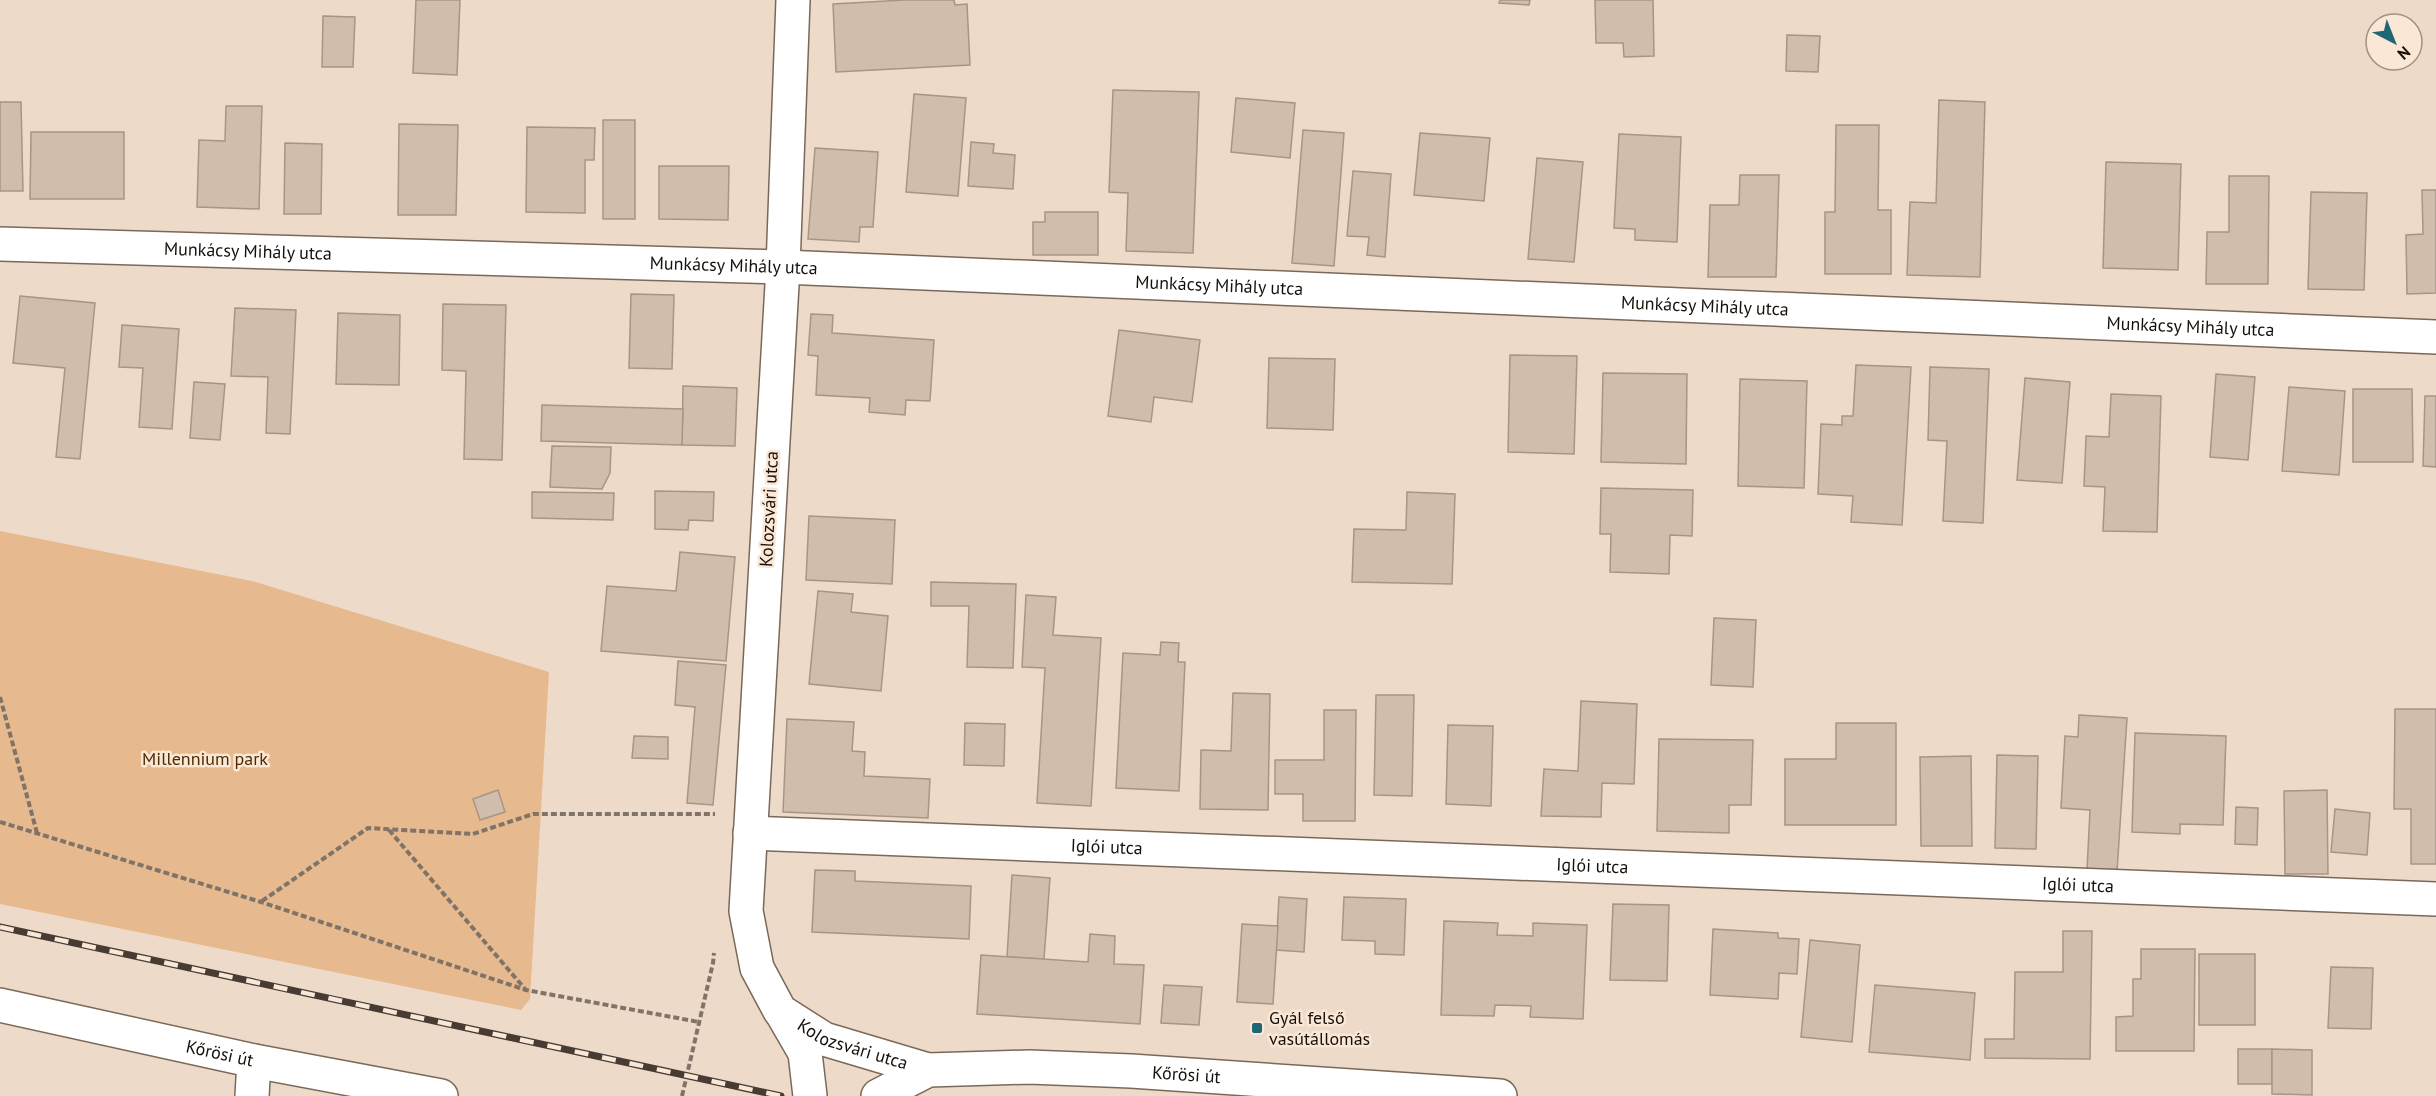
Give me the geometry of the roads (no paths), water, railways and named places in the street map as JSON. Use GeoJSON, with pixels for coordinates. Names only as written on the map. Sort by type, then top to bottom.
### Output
{"type":"FeatureCollection","features":[{"type":"Feature","properties":{"kind":"street","name":"Kolozsvári utca"},"geometry":{"type":"LineString","coordinates":[[794,0],[783,267],[746,911],[757,968],[805,1053],[810,1096]]}},
{"type":"Feature","properties":{"kind":"street","name":"Munkácsy Mihály utca"},"geometry":{"type":"LineString","coordinates":[[0,244],[783,267],[2436,337]]}},
{"type":"Feature","properties":{"kind":"street","name":"Iglói utca"},"geometry":{"type":"LineString","coordinates":[[751,824],[2436,899]]}},
{"type":"Feature","properties":{"kind":"street","name":"Kőrösi út"},"geometry":{"type":"LineString","coordinates":[[0,1005],[254,1061],[441,1096]]}},
{"type":"Feature","properties":{"kind":"street","name":"Kolozsvári utca"},"geometry":{"type":"LineString","coordinates":[[780,1011],[824,1038],[928,1070]]}},
{"type":"Feature","properties":{"kind":"street"},"geometry":{"type":"LineString","coordinates":[[252,1096],[254,1061]]}},
{"type":"Feature","properties":{"kind":"street","name":"Kőrösi út"},"geometry":{"type":"LineString","coordinates":[[878,1096],[928,1070],[1029,1067],[1131,1071],[1500,1096]]}},
{"type":"Feature","properties":{"kind":"railway"},"geometry":{"type":"LineString","coordinates":[[0,927],[781,1096]]}},
{"type":"Feature","properties":{"kind":"place","name":"Gyál felső vasútállomás"},"geometry":{"type":"Point","coordinates":[1257,1028]}},
{"type":"Feature","properties":{"kind":"park label","name":"Millennium park"},"geometry":{"type":"Point","coordinates":[205,759]}}]}
